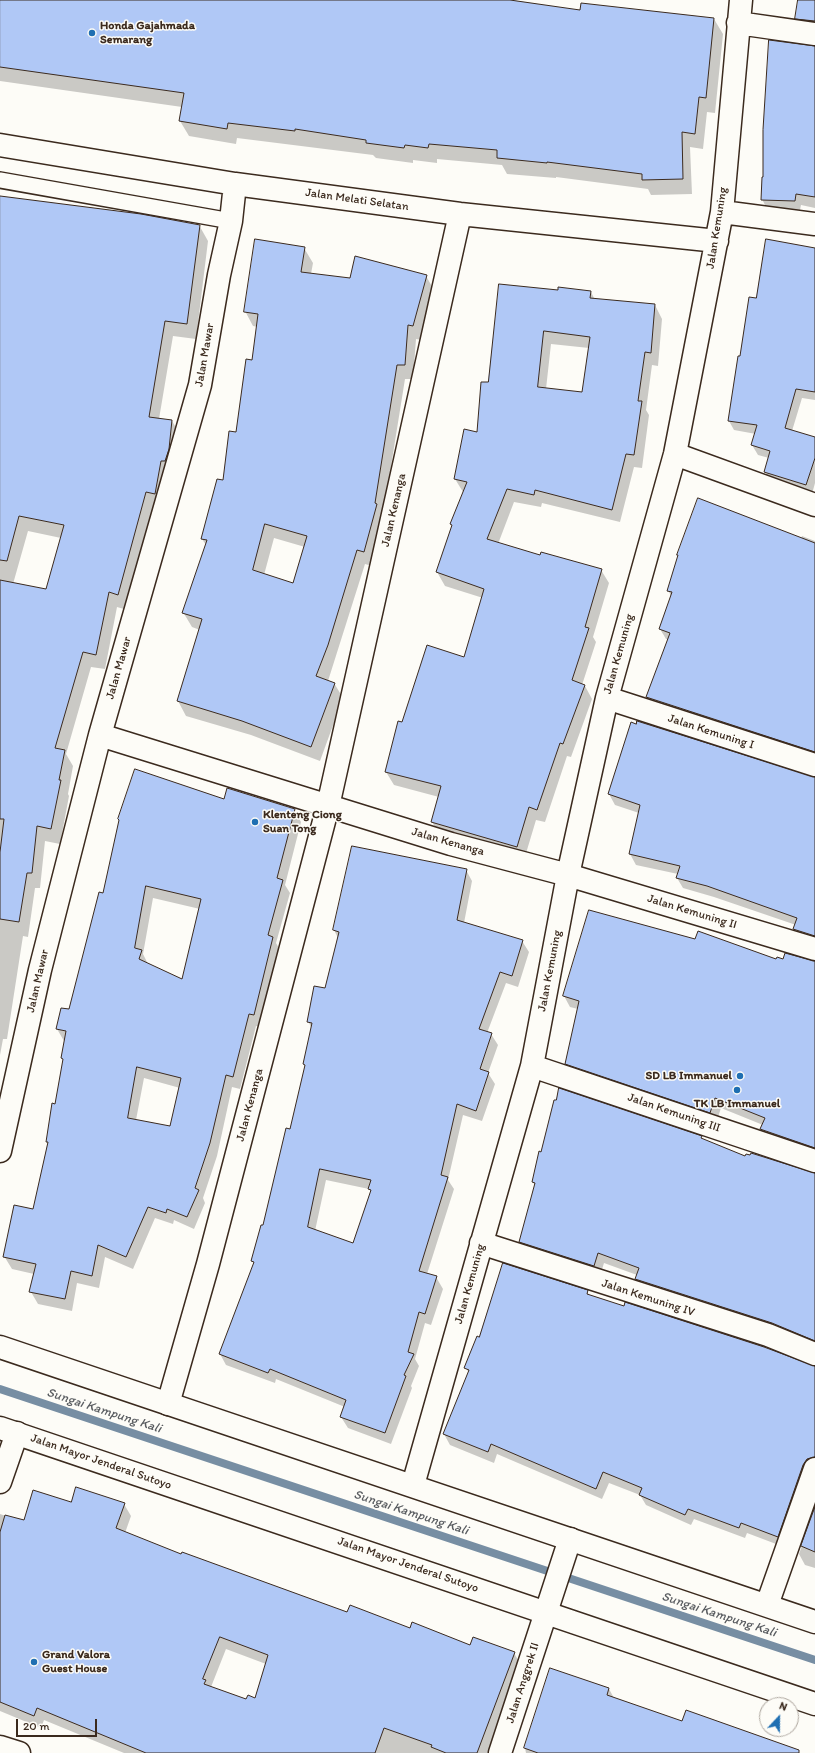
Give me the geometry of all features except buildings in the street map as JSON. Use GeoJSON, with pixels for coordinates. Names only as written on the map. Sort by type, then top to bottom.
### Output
{"type":"FeatureCollection","features":[{"type":"Feature","properties":{"kind":"street","name":"Jalan Kemuning"},"geometry":{"type":"LineString","coordinates":[[413,1484],[532,1066],[568,875],[607,698],[675,454],[722,212],[741,0]]}},
{"type":"Feature","properties":{"kind":"street"},"geometry":{"type":"LineString","coordinates":[[738,23],[815,34]]}},
{"type":"Feature","properties":{"kind":"street","name":"Jalan Melati Selatan"},"geometry":{"type":"LineString","coordinates":[[0,145],[235,184],[460,214],[717,241]]}},
{"type":"Feature","properties":{"kind":"street","name":"Jalan Mawar"},"geometry":{"type":"LineString","coordinates":[[0,1151],[40,970],[100,736],[200,386],[219,275],[231,221],[235,184]]}},
{"type":"Feature","properties":{"kind":"street"},"geometry":{"type":"LineString","coordinates":[[722,212],[815,224]]}},
{"type":"Feature","properties":{"kind":"street","name":"Jalan Kenanga"},"geometry":{"type":"LineString","coordinates":[[168,1404],[208,1264],[328,806],[460,214]]}},
{"type":"Feature","properties":{"kind":"street"},"geometry":{"type":"LineString","coordinates":[[675,454],[815,505]]}},
{"type":"Feature","properties":{"kind":"street","name":"Jalan Kemuning I"},"geometry":{"type":"LineString","coordinates":[[607,698],[815,765]]}},
{"type":"Feature","properties":{"kind":"street","name":"Jalan Kenanga"},"geometry":{"type":"LineString","coordinates":[[100,736],[451,844],[568,875]]}},
{"type":"Feature","properties":{"kind":"street","name":"Jalan Kemuning II"},"geometry":{"type":"LineString","coordinates":[[568,875],[815,949]]}},
{"type":"Feature","properties":{"kind":"street","name":"Jalan Kemuning III"},"geometry":{"type":"LineString","coordinates":[[532,1066],[815,1161]]}},
{"type":"Feature","properties":{"kind":"street","name":"Jalan Kemuning IV"},"geometry":{"type":"LineString","coordinates":[[481,1243],[768,1335],[815,1354]]}},
{"type":"Feature","properties":{"kind":"street"},"geometry":{"type":"LineString","coordinates":[[0,1347],[168,1404],[413,1484],[568,1545],[766,1605],[815,1622]]}},
{"type":"Feature","properties":{"kind":"street"},"geometry":{"type":"LineString","coordinates":[[0,1482],[8,1431]]}},
{"type":"Feature","properties":{"kind":"street","name":"Jalan Mayor Jenderal Sutoyo"},"geometry":{"type":"LineString","coordinates":[[8,1431],[547,1607],[815,1704]]}},
{"type":"Feature","properties":{"kind":"street"},"geometry":{"type":"LineString","coordinates":[[766,1605],[815,1469]]}},
{"type":"Feature","properties":{"kind":"street","name":"Jalan Anggrek II"},"geometry":{"type":"LineString","coordinates":[[500,1753],[568,1545]]}},
{"type":"Feature","properties":{"kind":"street"},"geometry":{"type":"LineString","coordinates":[[0,1747],[19,1753]]}},
{"type":"Feature","properties":{"kind":"lane"},"geometry":{"type":"LineString","coordinates":[[0,180],[231,221]]}},
{"type":"Feature","properties":{"kind":"waterway","name":"Sungai Kampung Kali"},"geometry":{"type":"LineString","coordinates":[[0,1389],[815,1660]]}},
{"type":"Feature","properties":{"kind":"place","name":"Honda Gajahmada Semarang"},"geometry":{"type":"Point","coordinates":[92,33]}},
{"type":"Feature","properties":{"kind":"place","name":"Klenteng Ciong Suan Tong"},"geometry":{"type":"Point","coordinates":[255,822]}},
{"type":"Feature","properties":{"kind":"place","name":"SD LB Immanuel"},"geometry":{"type":"Point","coordinates":[740,1076]}},
{"type":"Feature","properties":{"kind":"place","name":"TK LB Immanuel"},"geometry":{"type":"Point","coordinates":[737,1090]}},
{"type":"Feature","properties":{"kind":"place","name":"Grand Valora Guest House"},"geometry":{"type":"Point","coordinates":[34,1662]}}]}
